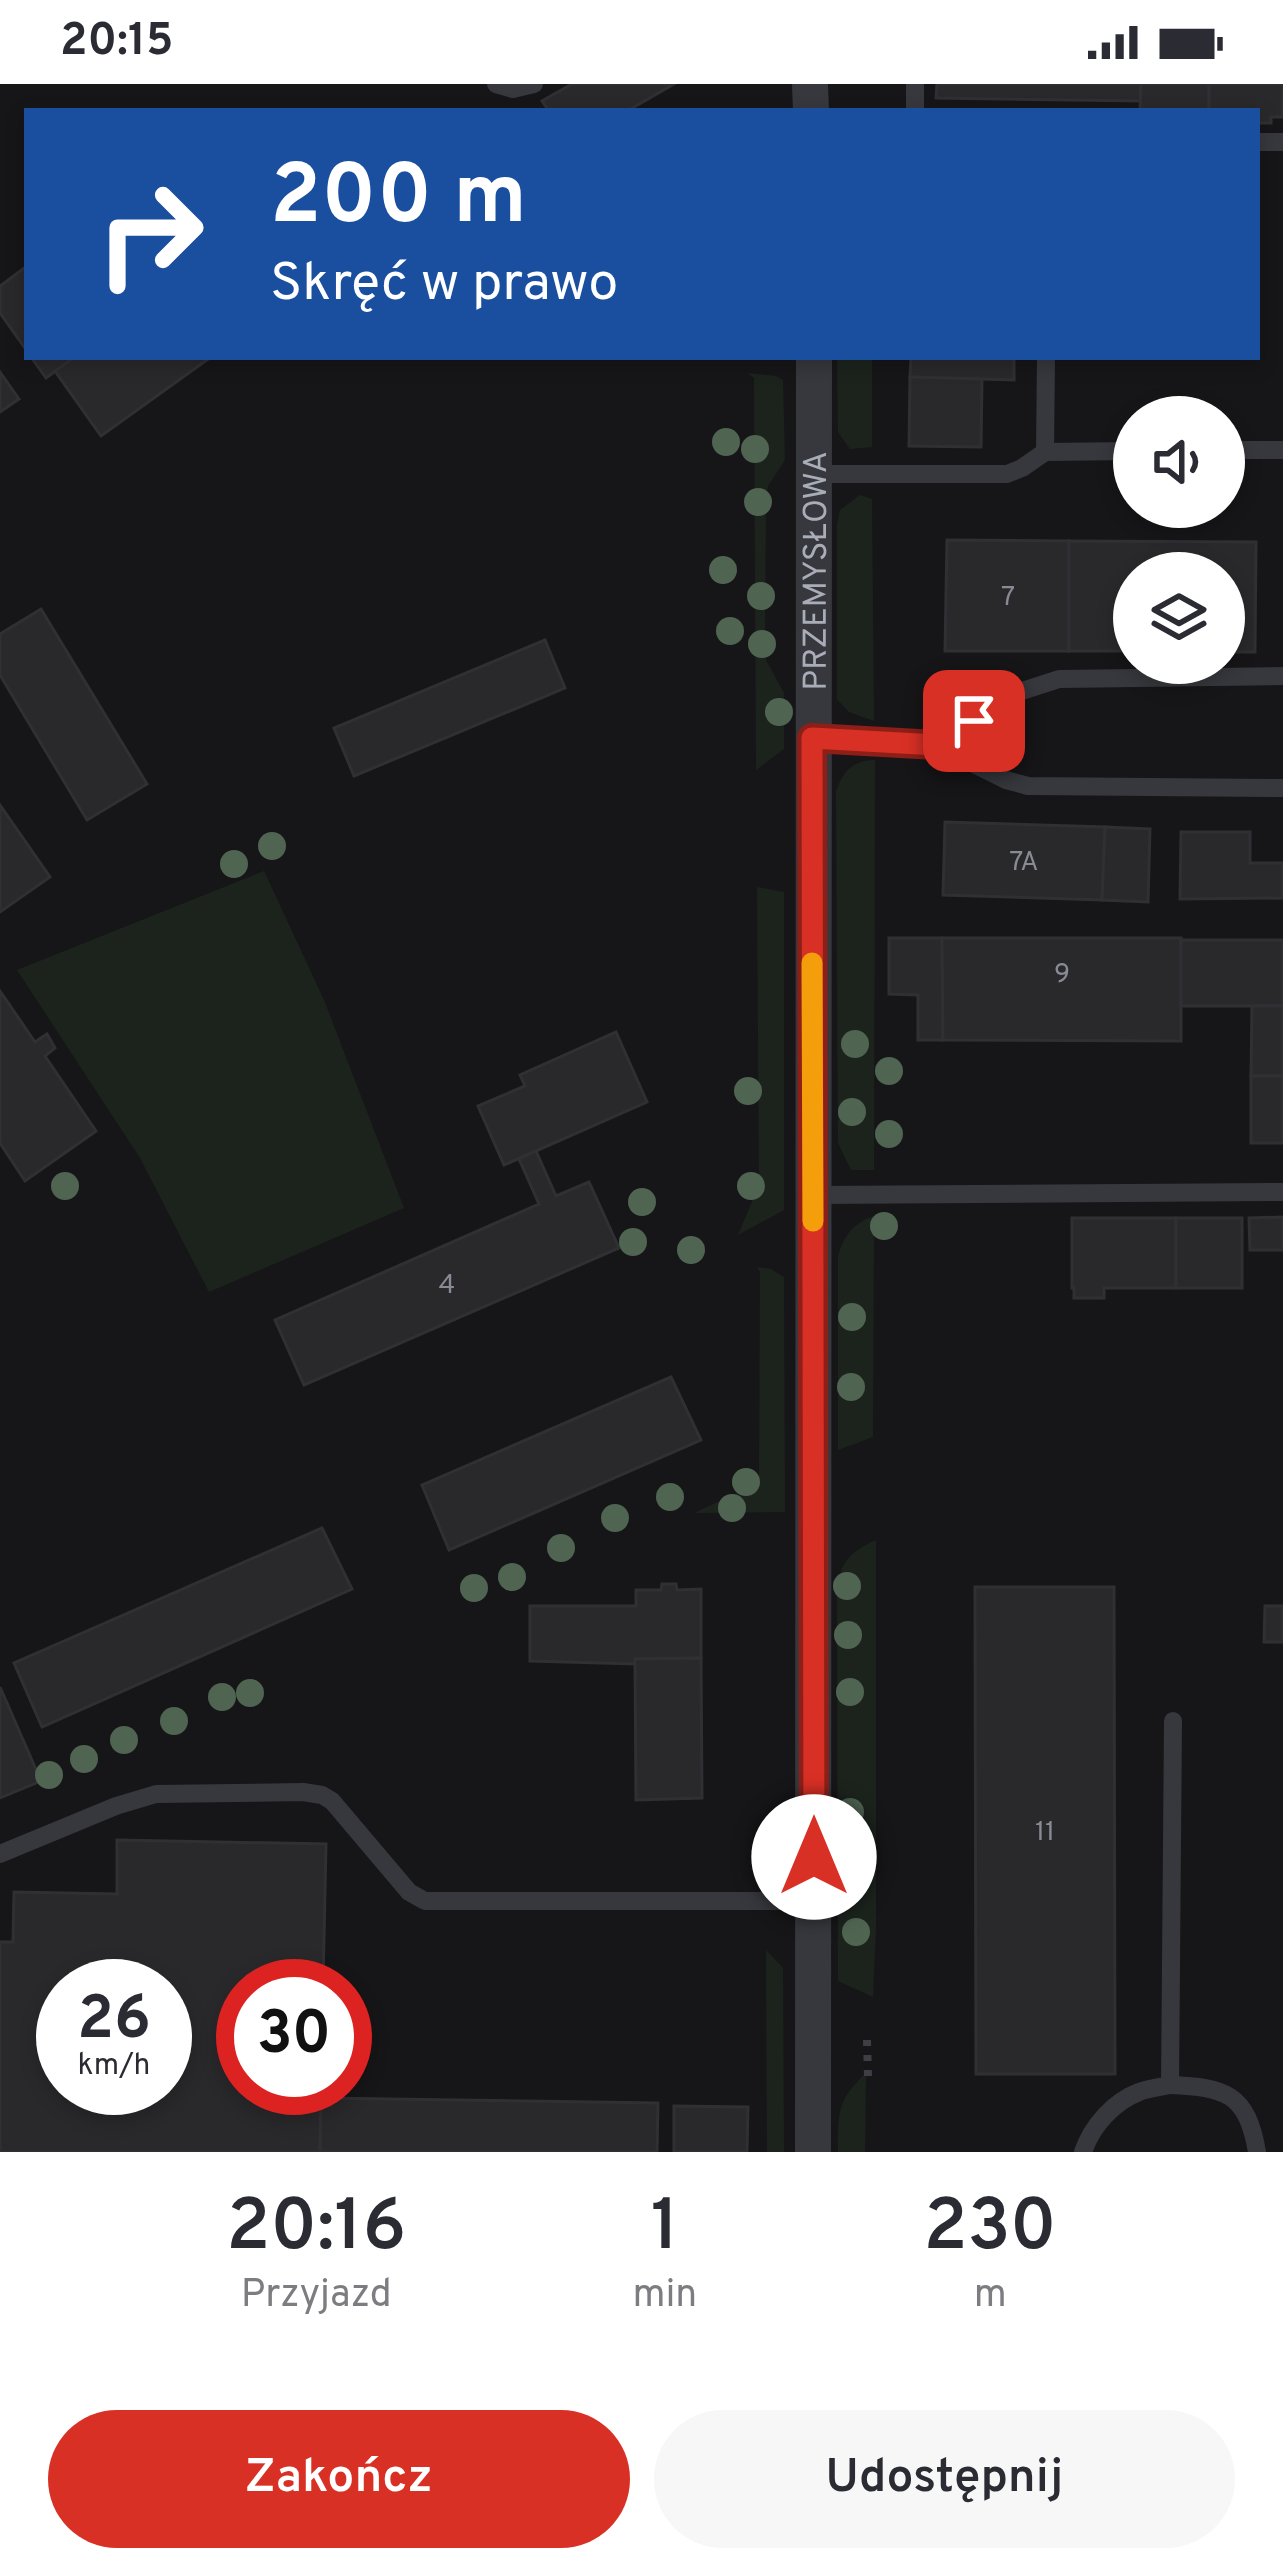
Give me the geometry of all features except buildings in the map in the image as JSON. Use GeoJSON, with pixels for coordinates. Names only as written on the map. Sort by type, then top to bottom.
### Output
{"type":"FeatureCollection","features":[{"type":"Feature","properties":{"kind":"street","name":"PRZEMYSŁOWA"},"geometry":{"type":"LineString","coordinates":[[813,2152],[814,360]]}},
{"type":"Feature","properties":{"kind":"lane"},"geometry":{"type":"LineString","coordinates":[[496,84],[513,89],[534,84]]}},
{"type":"Feature","properties":{"kind":"lane"},"geometry":{"type":"LineString","coordinates":[[1045,452],[1046,360]]}},
{"type":"Feature","properties":{"kind":"lane"},"geometry":{"type":"LineString","coordinates":[[1245,451],[1283,450]]}},
{"type":"Feature","properties":{"kind":"lane"},"geometry":{"type":"LineString","coordinates":[[813,474],[1006,474],[1045,452],[1113,451]]}},
{"type":"Feature","properties":{"kind":"lane"},"geometry":{"type":"LineString","coordinates":[[936,745],[1019,692],[1049,681],[1283,676]]}},
{"type":"Feature","properties":{"kind":"lane"},"geometry":{"type":"LineString","coordinates":[[812,738],[936,745],[1028,786],[1283,788]]}},
{"type":"Feature","properties":{"kind":"lane"},"geometry":{"type":"LineString","coordinates":[[813,1195],[1283,1192]]}},
{"type":"Feature","properties":{"kind":"lane"},"geometry":{"type":"LineString","coordinates":[[1170,2085],[1173,1721]]}},
{"type":"Feature","properties":{"kind":"lane"},"geometry":{"type":"LineString","coordinates":[[0,1854],[156,1794],[303,1792],[332,1801],[409,1892],[425,1901],[814,1901]]}},
{"type":"Feature","properties":{"kind":"lane"},"geometry":{"type":"LineString","coordinates":[[1082,2152],[1113,2108],[1139,2092],[1170,2085],[1224,2092],[1238,2103],[1250,2123],[1257,2152]]}},
{"type":"Feature","properties":{"kind":"path"},"geometry":{"type":"LineString","coordinates":[[867,2040],[868,2076]]}},
{"type":"Feature","properties":{"kind":"shaded area"},"geometry":{"type":"Polygon","coordinates":[[[837,360],[872,360],[872,447],[850,449],[838,432],[837,360]]]}},
{"type":"Feature","properties":{"kind":"shaded area"},"geometry":{"type":"Polygon","coordinates":[[[747,373],[783,380],[785,460],[768,486],[766,503],[765,638],[766,660],[784,693],[784,749],[756,770],[754,378],[747,373]]]}},
{"type":"Feature","properties":{"kind":"shaded area"},"geometry":{"type":"Polygon","coordinates":[[[860,495],[872,499],[874,721],[849,712],[837,699],[837,524],[840,510],[860,495]]]}},
{"type":"Feature","properties":{"kind":"shaded area"},"geometry":{"type":"Polygon","coordinates":[[[875,760],[874,1170],[851,1170],[838,1143],[836,792],[850,768],[875,760]]]}},
{"type":"Feature","properties":{"kind":"shaded area"},"geometry":{"type":"Polygon","coordinates":[[[264,871],[324,1000],[404,1208],[209,1292],[140,1158],[17,970],[264,871]]]}},
{"type":"Feature","properties":{"kind":"shaded area"},"geometry":{"type":"Polygon","coordinates":[[[757,887],[784,892],[784,1210],[738,1235],[759,1185],[757,887]]]}},
{"type":"Feature","properties":{"kind":"shaded area"},"geometry":{"type":"Polygon","coordinates":[[[874,1216],[873,1437],[838,1450],[838,1255],[851,1231],[874,1216]]]}},
{"type":"Feature","properties":{"kind":"shaded area"},"geometry":{"type":"Polygon","coordinates":[[[757,1267],[784,1277],[785,1512],[694,1513],[759,1483],[757,1267]]]}},
{"type":"Feature","properties":{"kind":"shaded area"},"geometry":{"type":"Polygon","coordinates":[[[876,1540],[873,1997],[838,1981],[837,1589],[848,1559],[876,1540]]]}},
{"type":"Feature","properties":{"kind":"shaded area"},"geometry":{"type":"Polygon","coordinates":[[[766,1950],[783,1968],[784,2152],[767,2152],[766,1950]]]}},
{"type":"Feature","properties":{"kind":"shaded area"},"geometry":{"type":"Polygon","coordinates":[[[866,2073],[865,2152],[838,2152],[841,2109],[866,2073]]]}},
{"type":"Feature","properties":{"kind":"slow traffic"},"geometry":{"type":"LineString","coordinates":[[812,963],[813,1221]]}},
{"type":"Feature","properties":{"kind":"route"},"geometry":{"type":"LineString","coordinates":[[814,1857],[812,738],[936,745],[974,721]]}}]}
